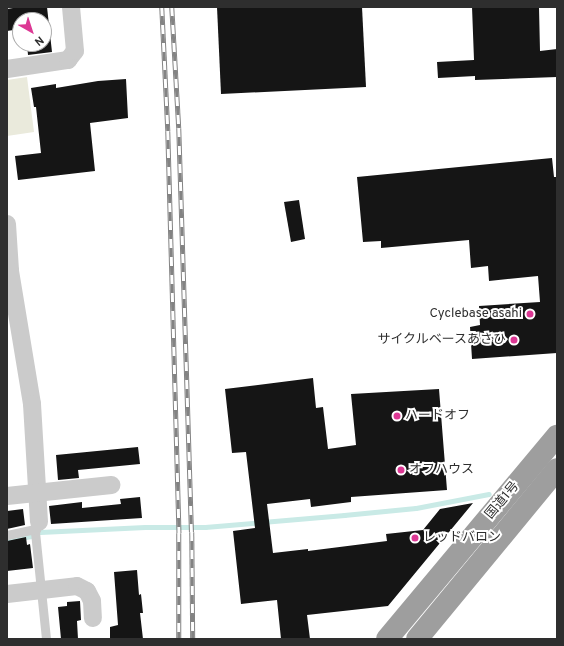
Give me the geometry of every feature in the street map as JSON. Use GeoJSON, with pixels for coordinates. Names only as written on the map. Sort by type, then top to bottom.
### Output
{"type":"FeatureCollection","features":[{"type":"Feature","properties":{"kind":"highway","name":"国道1号"},"geometry":{"type":"LineString","coordinates":[[387,639],[557,436]]}},
{"type":"Feature","properties":{"kind":"highway","name":"国道1号"},"geometry":{"type":"LineString","coordinates":[[417,639],[557,469]]}},
{"type":"Feature","properties":{"kind":"street"},"geometry":{"type":"LineString","coordinates":[[7,69],[68,60],[75,50],[71,7]]}},
{"type":"Feature","properties":{"kind":"street"},"geometry":{"type":"LineString","coordinates":[[7,224],[8,271],[32,404],[38,525]]}},
{"type":"Feature","properties":{"kind":"street"},"geometry":{"type":"LineString","coordinates":[[7,496],[111,485]]}},
{"type":"Feature","properties":{"kind":"street"},"geometry":{"type":"LineString","coordinates":[[7,594],[77,586],[87,591],[92,602],[93,618]]}},
{"type":"Feature","properties":{"kind":"lane"},"geometry":{"type":"LineString","coordinates":[[7,535],[38,525],[41,589],[46,639]]}},
{"type":"Feature","properties":{"kind":"shaded area"},"geometry":{"type":"Polygon","coordinates":[[[27,77],[34,132],[7,136],[7,80],[27,77]]]}},
{"type":"Feature","properties":{"kind":"building"},"geometry":{"type":"Polygon","coordinates":[[[19,7],[47,7],[48,12],[12,12],[12,30],[7,31],[7,9],[19,7]]]}},
{"type":"Feature","properties":{"kind":"building"},"geometry":{"type":"Polygon","coordinates":[[[217,7],[362,7],[366,87],[221,94],[217,7]]]}},
{"type":"Feature","properties":{"kind":"building"},"geometry":{"type":"Polygon","coordinates":[[[472,7],[539,7],[540,51],[557,49],[557,77],[475,80],[475,76],[438,78],[437,62],[474,60],[472,7]]]}},
{"type":"Feature","properties":{"kind":"building"},"geometry":{"type":"Polygon","coordinates":[[[28,52],[52,52],[28,55],[28,52]]]}},
{"type":"Feature","properties":{"kind":"building"},"geometry":{"type":"Polygon","coordinates":[[[126,79],[128,118],[90,123],[95,171],[18,180],[15,156],[41,153],[36,107],[34,107],[31,88],[56,84],[56,88],[98,81],[126,79]]]}},
{"type":"Feature","properties":{"kind":"building"},"geometry":{"type":"Polygon","coordinates":[[[552,158],[554,177],[557,177],[557,353],[472,359],[470,327],[480,325],[479,306],[540,302],[538,276],[489,281],[488,266],[471,268],[469,240],[381,248],[381,241],[363,242],[357,177],[552,158]]]}},
{"type":"Feature","properties":{"kind":"building"},"geometry":{"type":"Polygon","coordinates":[[[299,200],[305,239],[291,242],[284,202],[299,200]]]}},
{"type":"Feature","properties":{"kind":"building"},"geometry":{"type":"Polygon","coordinates":[[[313,378],[316,408],[323,407],[328,449],[356,445],[351,394],[439,389],[447,490],[351,497],[351,502],[311,507],[310,499],[267,504],[273,553],[308,549],[308,551],[387,541],[386,534],[423,530],[440,509],[473,503],[388,606],[307,615],[310,639],[281,639],[277,600],[241,604],[233,531],[255,528],[246,452],[232,453],[225,389],[313,378]]]}},
{"type":"Feature","properties":{"kind":"building"},"geometry":{"type":"Polygon","coordinates":[[[138,447],[140,464],[78,470],[79,478],[58,480],[56,455],[138,447]]]}},
{"type":"Feature","properties":{"kind":"building"},"geometry":{"type":"Polygon","coordinates":[[[140,497],[142,518],[51,524],[49,506],[82,502],[82,508],[121,504],[120,499],[140,497]]]}},
{"type":"Feature","properties":{"kind":"building"},"geometry":{"type":"Polygon","coordinates":[[[23,509],[25,525],[7,529],[7,511],[23,509]]]}},
{"type":"Feature","properties":{"kind":"building"},"geometry":{"type":"Polygon","coordinates":[[[26,537],[27,545],[30,544],[33,568],[7,571],[7,541],[26,537]]]}},
{"type":"Feature","properties":{"kind":"building"},"geometry":{"type":"Polygon","coordinates":[[[137,570],[139,595],[141,594],[143,613],[140,613],[143,639],[110,639],[110,627],[118,625],[114,572],[137,570]]]}},
{"type":"Feature","properties":{"kind":"building"},"geometry":{"type":"Polygon","coordinates":[[[80,601],[81,620],[77,621],[78,639],[61,639],[58,607],[67,606],[67,602],[80,601]]]}},
{"type":"Feature","properties":{"kind":"waterway"},"geometry":{"type":"LineString","coordinates":[[40,532],[145,527],[205,527],[416,508],[489,494]]}},
{"type":"Feature","properties":{"kind":"waterway"},"geometry":{"type":"LineString","coordinates":[[7,540],[32,536]]}},
{"type":"Feature","properties":{"kind":"railway"},"geometry":{"type":"LineString","coordinates":[[162,7],[168,131],[179,533],[179,639]]}},
{"type":"Feature","properties":{"kind":"railway"},"geometry":{"type":"LineString","coordinates":[[172,7],[179,128],[192,532],[193,639]]}},
{"type":"Feature","properties":{"kind":"place","name":"Cyclebase asahi"},"geometry":{"type":"Point","coordinates":[530,314]}},
{"type":"Feature","properties":{"kind":"place","name":"サイクルベースあさひ"},"geometry":{"type":"Point","coordinates":[514,340]}},
{"type":"Feature","properties":{"kind":"place","name":"ハードオフ"},"geometry":{"type":"Point","coordinates":[397,416]}},
{"type":"Feature","properties":{"kind":"place","name":"オフハウス"},"geometry":{"type":"Point","coordinates":[401,470]}},
{"type":"Feature","properties":{"kind":"place","name":"レッドバロン"},"geometry":{"type":"Point","coordinates":[415,538]}}]}
